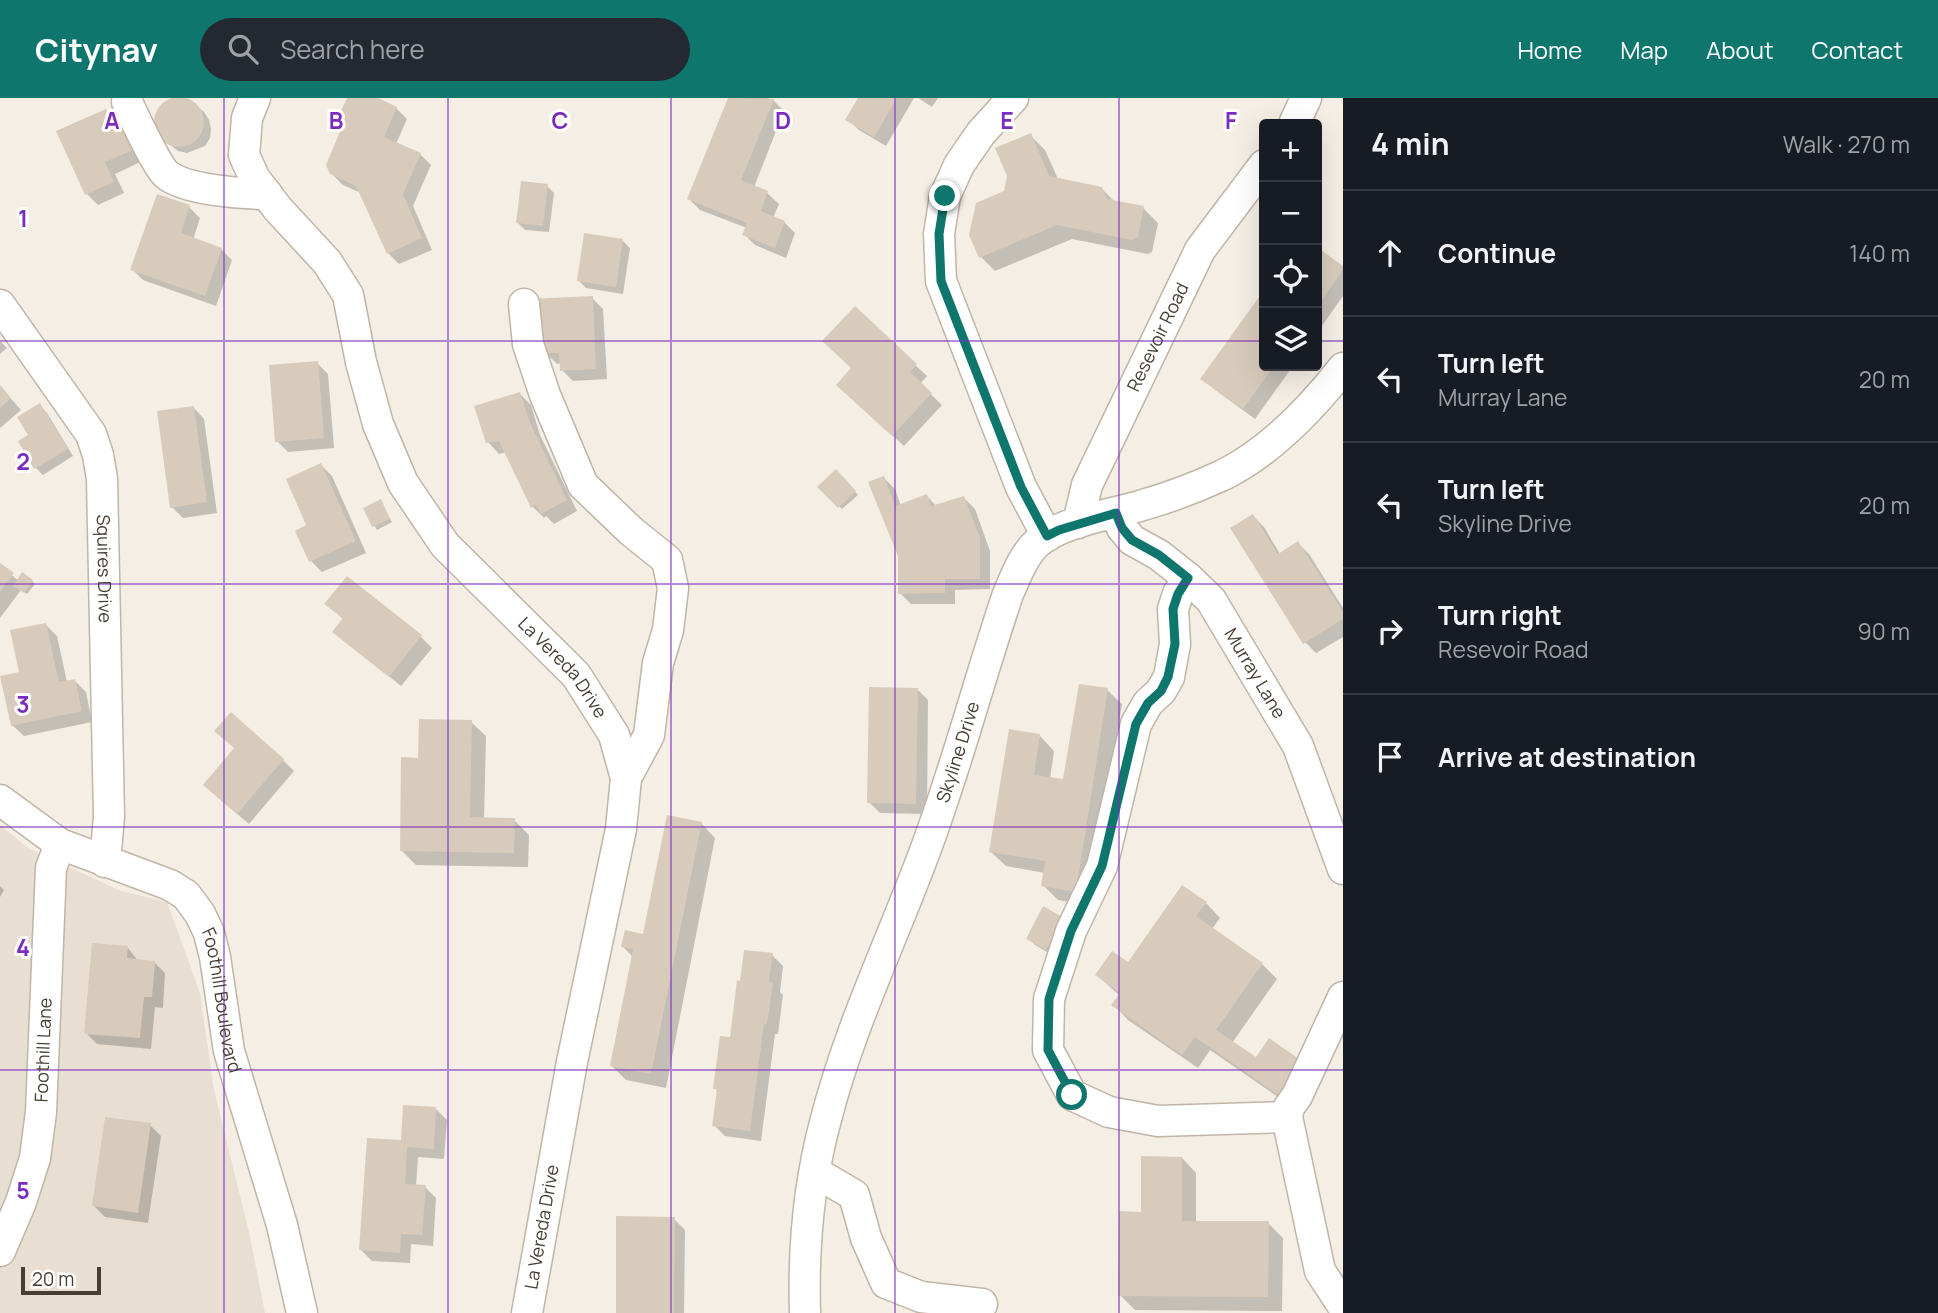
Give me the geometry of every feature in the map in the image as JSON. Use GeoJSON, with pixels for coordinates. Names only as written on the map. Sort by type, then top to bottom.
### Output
{"type":"FeatureCollection","features":[{"type":"Feature","properties":{"kind":"street","name":"La Vereda Drive"},"geometry":{"type":"LineString","coordinates":[[255,98],[247,118],[244,155],[255,179],[327,262],[348,295],[360,362],[378,424],[403,483],[445,545],[576,675],[614,735],[626,778],[621,829],[572,1062],[527,1313]]}},
{"type":"Feature","properties":{"kind":"street"},"geometry":{"type":"LineString","coordinates":[[1013,98],[981,133],[958,164],[945,196],[939,234],[941,281],[1021,487],[1047,536]]}},
{"type":"Feature","properties":{"kind":"street"},"geometry":{"type":"LineString","coordinates":[[1296,119],[1306,98]]}},
{"type":"Feature","properties":{"kind":"street"},"geometry":{"type":"LineString","coordinates":[[127,102],[166,174],[190,185],[234,194],[267,194]]}},
{"type":"Feature","properties":{"kind":"street","name":"Resevoir Road"},"geometry":{"type":"LineString","coordinates":[[1078,523],[1087,485],[1200,250],[1259,172]]}},
{"type":"Feature","properties":{"kind":"street"},"geometry":{"type":"LineString","coordinates":[[524,303],[528,344],[549,405],[583,485],[631,531],[667,560],[673,588],[668,630],[658,663],[649,735],[626,778]]}},
{"type":"Feature","properties":{"kind":"street","name":"Squires Drive"},"geometry":{"type":"LineString","coordinates":[[0,305],[91,434],[98,455],[102,479],[109,817],[105,862]]}},
{"type":"Feature","properties":{"kind":"street","name":"Skyline Drive"},"geometry":{"type":"LineString","coordinates":[[805,1313],[805,1249],[825,1119],[881,960],[925,851],[1009,594],[1028,554],[1038,541],[1047,536],[1078,523],[1187,491],[1245,462],[1338,385]]}},
{"type":"Feature","properties":{"kind":"street","name":"Murray Lane"},"geometry":{"type":"LineString","coordinates":[[1116,513],[1122,528],[1132,540],[1159,555],[1211,600],[1298,746],[1343,869]]}},
{"type":"Feature","properties":{"kind":"street"},"geometry":{"type":"LineString","coordinates":[[1188,578],[1173,609],[1175,644],[1168,677],[1136,724],[1102,866],[1071,931],[1049,999],[1048,1050],[1072,1095],[1109,1112],[1158,1121],[1287,1117]]}},
{"type":"Feature","properties":{"kind":"street","name":"Foothill Boulevard"},"geometry":{"type":"LineString","coordinates":[[0,800],[60,844],[161,881],[186,895],[200,914],[209,933],[215,957],[229,1051],[282,1225],[302,1313]]}},
{"type":"Feature","properties":{"kind":"street","name":"Foothill Lane"},"geometry":{"type":"LineString","coordinates":[[0,1251],[21,1202],[35,1158],[41,1112],[51,868],[60,844]]}},
{"type":"Feature","properties":{"kind":"street"},"geometry":{"type":"LineString","coordinates":[[1343,997],[1297,1096],[1289,1107],[1287,1117],[1320,1271],[1343,1306]]}},
{"type":"Feature","properties":{"kind":"street"},"geometry":{"type":"LineString","coordinates":[[815,1172],[854,1195],[866,1238],[886,1283],[921,1297],[982,1304]]}},
{"type":"Feature","properties":{"kind":"shaded area"},"geometry":{"type":"Polygon","coordinates":[[[0,825],[28,848],[121,891],[167,902],[200,993],[214,1090],[249,1232],[265,1313],[0,1313],[0,825]]]}},
{"type":"Feature","properties":{"kind":"building"},"geometry":{"type":"Polygon","coordinates":[[[179,97],[197,104],[204,122],[197,140],[179,147],[161,140],[154,122],[161,104],[179,97]]]}},
{"type":"Feature","properties":{"kind":"building"},"geometry":{"type":"Polygon","coordinates":[[[347,98],[378,98],[397,107],[384,137],[421,153],[403,194],[422,238],[387,254],[356,186],[330,174],[326,165],[344,122],[340,113],[347,98]]]}},
{"type":"Feature","properties":{"kind":"building"},"geometry":{"type":"Polygon","coordinates":[[[728,98],[774,99],[741,180],[768,191],[761,211],[785,221],[775,248],[742,235],[747,223],[687,199],[728,98]]]}},
{"type":"Feature","properties":{"kind":"building"},"geometry":{"type":"Polygon","coordinates":[[[858,98],[897,98],[874,137],[845,120],[858,98]]]}},
{"type":"Feature","properties":{"kind":"building"},"geometry":{"type":"Polygon","coordinates":[[[106,109],[112,121],[125,115],[140,147],[105,162],[114,182],[85,195],[56,131],[106,109]]]}},
{"type":"Feature","properties":{"kind":"building"},"geometry":{"type":"Polygon","coordinates":[[[1031,133],[1049,176],[1102,187],[1107,199],[1144,206],[1138,237],[1132,240],[1057,225],[979,258],[969,235],[976,203],[1004,191],[1007,176],[995,148],[1031,133]]]}},
{"type":"Feature","properties":{"kind":"building"},"geometry":{"type":"Polygon","coordinates":[[[521,181],[548,184],[543,226],[516,223],[521,181]]]}},
{"type":"Feature","properties":{"kind":"building"},"geometry":{"type":"Polygon","coordinates":[[[157,194],[190,205],[181,233],[222,248],[205,296],[130,270],[157,194]]]}},
{"type":"Feature","properties":{"kind":"building"},"geometry":{"type":"Polygon","coordinates":[[[584,233],[623,239],[616,287],[577,281],[584,233]]]}},
{"type":"Feature","properties":{"kind":"building"},"geometry":{"type":"Polygon","coordinates":[[[1322,251],[1343,266],[1343,270],[1322,300],[1322,251]]]}},
{"type":"Feature","properties":{"kind":"building"},"geometry":{"type":"Polygon","coordinates":[[[593,296],[596,369],[560,371],[559,353],[544,353],[542,328],[529,328],[528,299],[593,296]]]}},
{"type":"Feature","properties":{"kind":"building"},"geometry":{"type":"Polygon","coordinates":[[[1259,297],[1259,371],[1270,371],[1243,409],[1200,379],[1259,297]]]}},
{"type":"Feature","properties":{"kind":"building"},"geometry":{"type":"Polygon","coordinates":[[[855,306],[917,364],[910,372],[932,393],[892,436],[836,385],[851,368],[822,341],[855,306]]]}},
{"type":"Feature","properties":{"kind":"building"},"geometry":{"type":"Polygon","coordinates":[[[318,361],[324,438],[275,442],[269,365],[318,361]]]}},
{"type":"Feature","properties":{"kind":"building"},"geometry":{"type":"Polygon","coordinates":[[[0,385],[11,398],[0,408],[0,385]]]}},
{"type":"Feature","properties":{"kind":"building"},"geometry":{"type":"Polygon","coordinates":[[[520,392],[530,423],[567,500],[541,514],[536,505],[531,508],[499,441],[486,443],[474,406],[520,392]]]}},
{"type":"Feature","properties":{"kind":"building"},"geometry":{"type":"Polygon","coordinates":[[[40,403],[68,449],[34,469],[18,441],[28,435],[17,417],[40,403]]]}},
{"type":"Feature","properties":{"kind":"building"},"geometry":{"type":"Polygon","coordinates":[[[194,406],[207,502],[170,508],[157,411],[194,406]]]}},
{"type":"Feature","properties":{"kind":"building"},"geometry":{"type":"Polygon","coordinates":[[[321,463],[356,541],[309,562],[295,531],[306,525],[286,479],[321,463]]]}},
{"type":"Feature","properties":{"kind":"building"},"geometry":{"type":"Polygon","coordinates":[[[836,469],[856,491],[838,508],[817,487],[836,469]]]}},
{"type":"Feature","properties":{"kind":"building"},"geometry":{"type":"Polygon","coordinates":[[[884,476],[895,506],[927,494],[931,506],[964,496],[980,538],[980,579],[945,579],[945,593],[898,594],[898,556],[868,482],[884,476]]]}},
{"type":"Feature","properties":{"kind":"building"},"geometry":{"type":"Polygon","coordinates":[[[381,499],[390,519],[372,527],[363,508],[381,499]]]}},
{"type":"Feature","properties":{"kind":"building"},"geometry":{"type":"Polygon","coordinates":[[[1253,514],[1278,554],[1298,541],[1343,612],[1343,619],[1303,644],[1230,528],[1253,514]]]}},
{"type":"Feature","properties":{"kind":"building"},"geometry":{"type":"Polygon","coordinates":[[[0,563],[14,573],[0,592],[0,563]]]}},
{"type":"Feature","properties":{"kind":"building"},"geometry":{"type":"Polygon","coordinates":[[[22,572],[33,580],[24,593],[13,586],[22,572]]]}},
{"type":"Feature","properties":{"kind":"building"},"geometry":{"type":"Polygon","coordinates":[[[347,576],[422,635],[389,677],[332,632],[343,618],[324,604],[347,576]]]}},
{"type":"Feature","properties":{"kind":"building"},"geometry":{"type":"Polygon","coordinates":[[[46,623],[59,682],[75,679],[82,711],[11,726],[0,676],[19,672],[10,630],[46,623]]]}},
{"type":"Feature","properties":{"kind":"building"},"geometry":{"type":"Polygon","coordinates":[[[1079,684],[1108,688],[1076,892],[1041,886],[1045,861],[989,852],[1009,729],[1040,734],[1034,775],[1063,779],[1079,684]]]}},
{"type":"Feature","properties":{"kind":"building"},"geometry":{"type":"Polygon","coordinates":[[[869,687],[918,688],[916,804],[867,803],[869,687]]]}},
{"type":"Feature","properties":{"kind":"building"},"geometry":{"type":"Polygon","coordinates":[[[231,712],[284,759],[237,814],[203,785],[234,748],[214,731],[231,712]]]}},
{"type":"Feature","properties":{"kind":"building"},"geometry":{"type":"Polygon","coordinates":[[[419,719],[472,720],[470,817],[515,818],[514,853],[400,851],[401,757],[418,758],[419,719]]]}},
{"type":"Feature","properties":{"kind":"building"},"geometry":{"type":"Polygon","coordinates":[[[667,815],[702,822],[651,1074],[610,1066],[633,949],[621,947],[625,930],[643,934],[667,815]]]}},
{"type":"Feature","properties":{"kind":"building"},"geometry":{"type":"Polygon","coordinates":[[[1182,885],[1207,902],[1196,916],[1263,963],[1216,1030],[1256,1057],[1269,1038],[1302,1061],[1278,1095],[1195,1037],[1182,1055],[1111,1005],[1120,993],[1095,975],[1112,951],[1128,962],[1182,885]]]}},
{"type":"Feature","properties":{"kind":"building"},"geometry":{"type":"Polygon","coordinates":[[[1043,906],[1064,918],[1046,950],[1026,939],[1043,906]]]}},
{"type":"Feature","properties":{"kind":"building"},"geometry":{"type":"Polygon","coordinates":[[[92,943],[128,946],[127,958],[155,961],[152,997],[144,997],[140,1038],[84,1034],[92,943]]]}},
{"type":"Feature","properties":{"kind":"building"},"geometry":{"type":"Polygon","coordinates":[[[744,950],[773,953],[769,982],[773,983],[767,1024],[764,1024],[750,1131],[712,1126],[717,1089],[713,1089],[720,1036],[730,1037],[737,980],[740,981],[744,950]]]}},
{"type":"Feature","properties":{"kind":"building"},"geometry":{"type":"Polygon","coordinates":[[[403,1105],[436,1107],[434,1149],[407,1147],[405,1184],[426,1185],[422,1235],[401,1234],[400,1253],[359,1250],[367,1138],[401,1140],[403,1105]]]}},
{"type":"Feature","properties":{"kind":"building"},"geometry":{"type":"Polygon","coordinates":[[[105,1117],[151,1123],[138,1213],[92,1206],[105,1117]]]}},
{"type":"Feature","properties":{"kind":"building"},"geometry":{"type":"Polygon","coordinates":[[[1141,1156],[1182,1157],[1182,1221],[1269,1221],[1268,1297],[1118,1296],[1119,1211],[1141,1212],[1141,1156]]]}},
{"type":"Feature","properties":{"kind":"building"},"geometry":{"type":"Polygon","coordinates":[[[616,1216],[675,1217],[674,1313],[616,1313],[616,1216]]]}},
{"type":"Feature","properties":{"kind":"route"},"geometry":{"type":"LineString","coordinates":[[945,196],[939,234],[941,281],[1021,487],[1047,536],[1078,523],[1116,513],[1122,528],[1132,540],[1159,555],[1188,578],[1173,609],[1175,644],[1168,677],[1136,724],[1102,866],[1071,931],[1049,999],[1048,1050],[1072,1095]]}}]}
